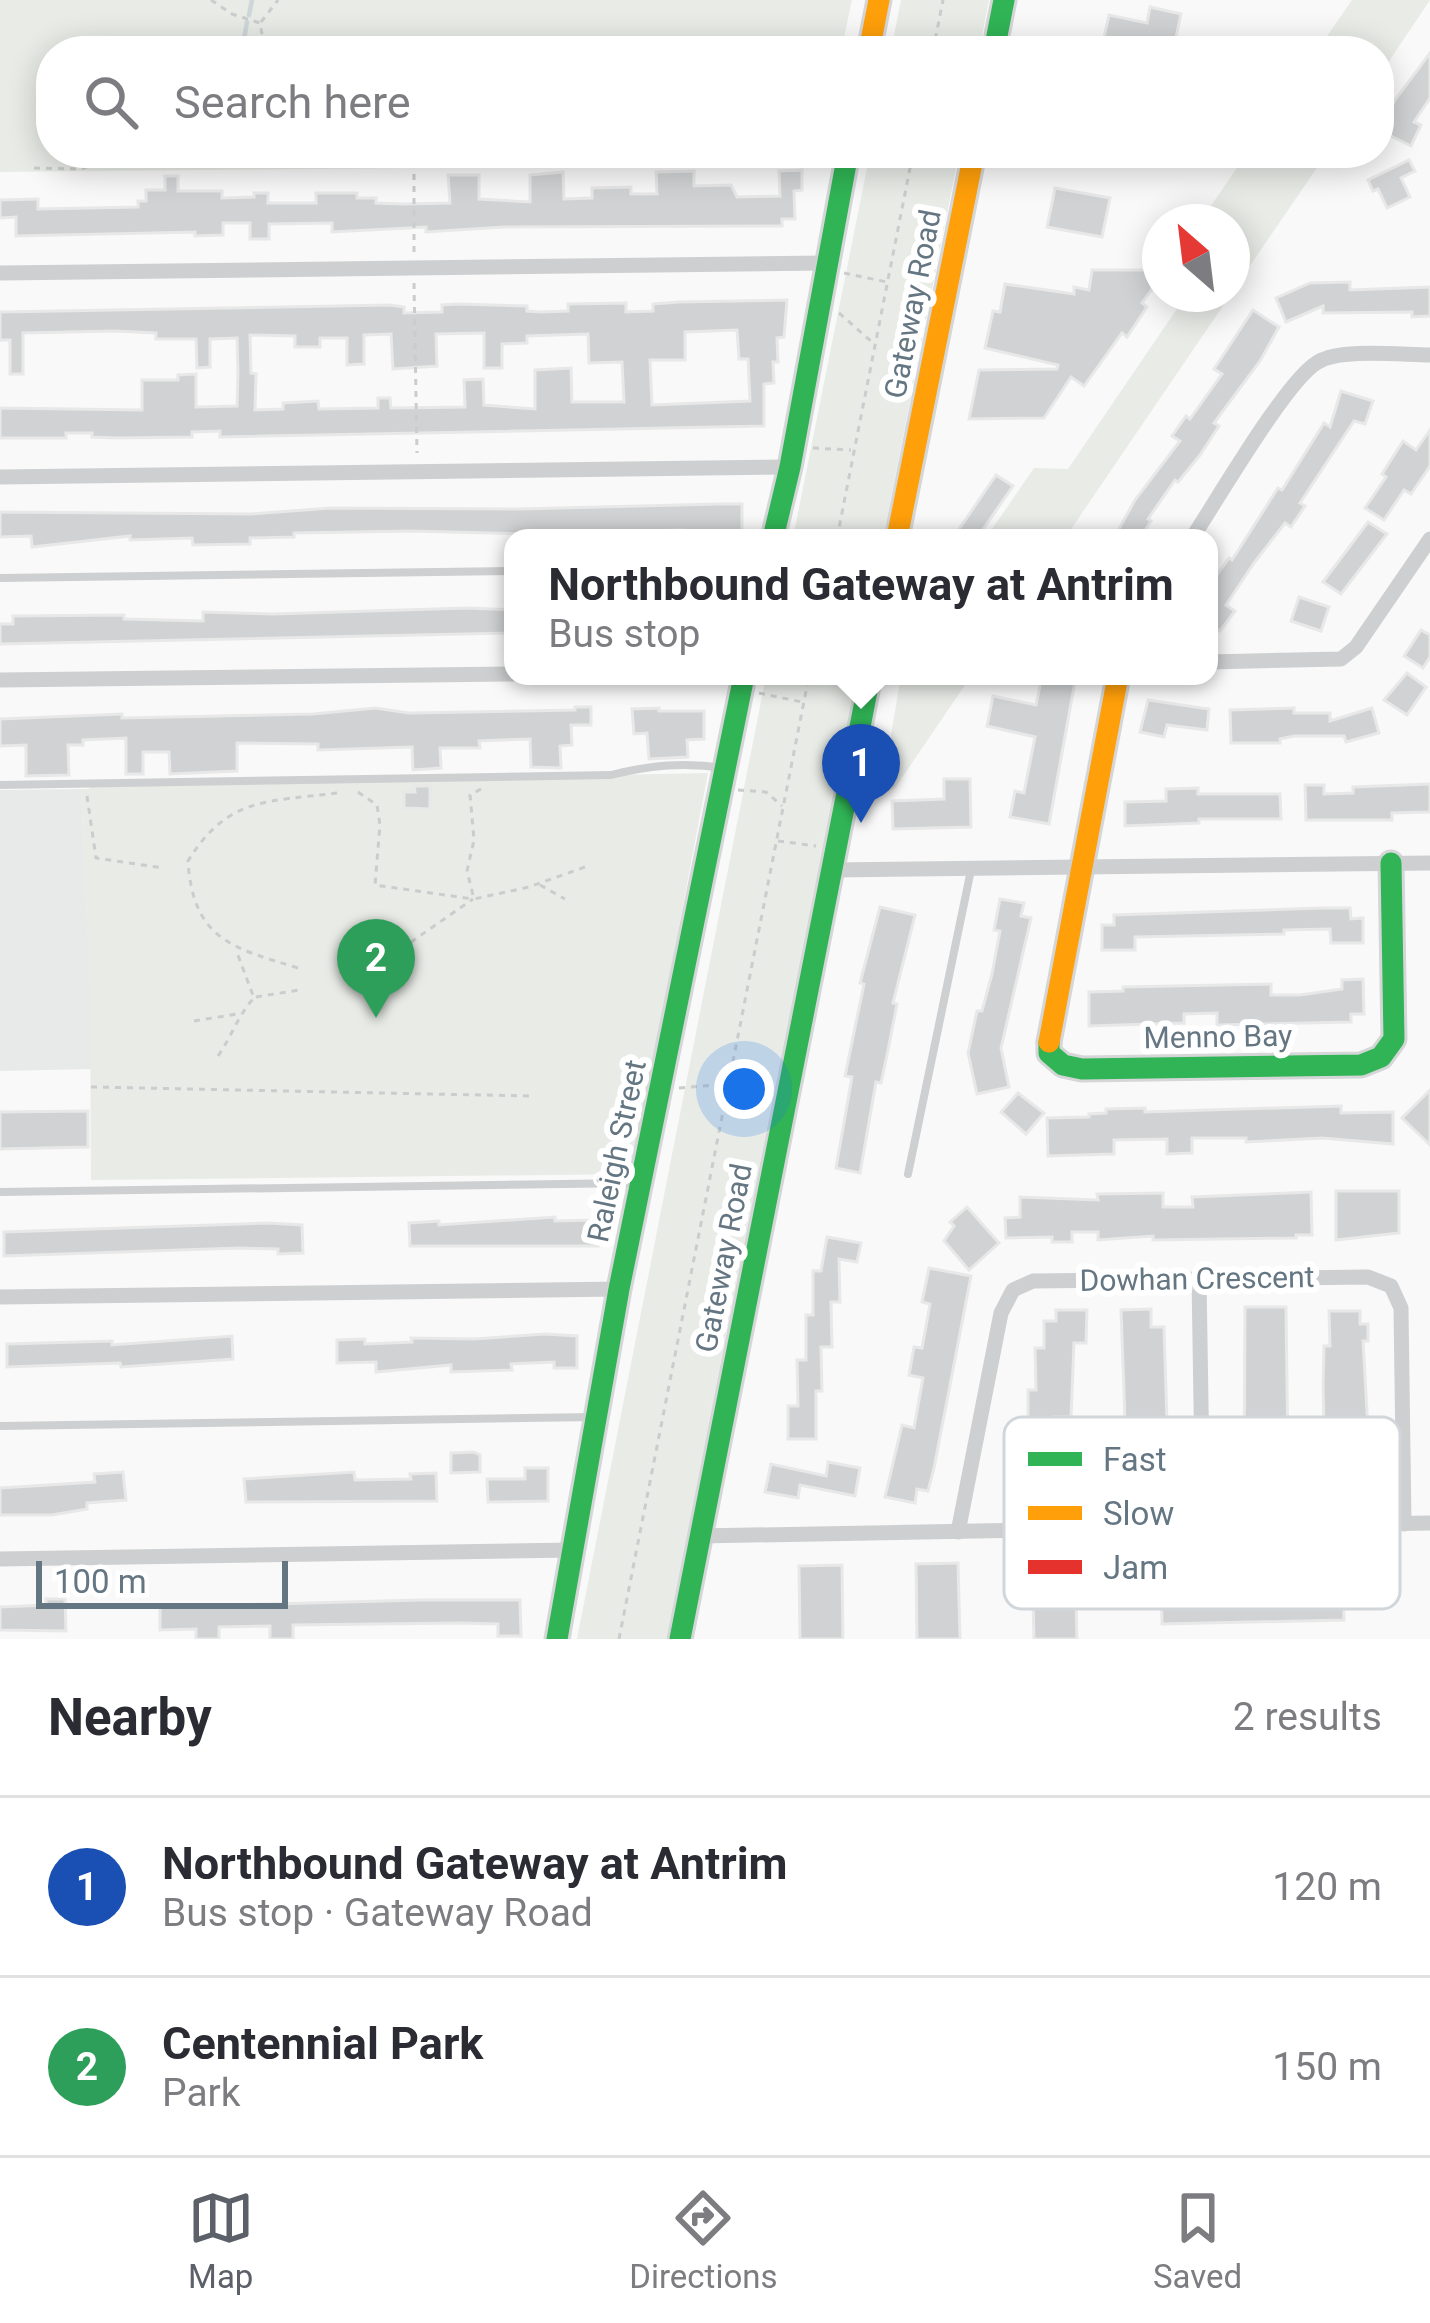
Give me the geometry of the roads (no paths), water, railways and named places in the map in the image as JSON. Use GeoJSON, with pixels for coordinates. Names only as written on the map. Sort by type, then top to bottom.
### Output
{"type":"FeatureCollection","features":[{"type":"Feature","properties":{"kind":"street"},"geometry":{"type":"LineString","coordinates":[[872,36],[879,0]]}},
{"type":"Feature","properties":{"kind":"street"},"geometry":{"type":"LineString","coordinates":[[997,36],[1004,0]]}},
{"type":"Feature","properties":{"kind":"street"},"geometry":{"type":"LineString","coordinates":[[774,529],[845,168]]}},
{"type":"Feature","properties":{"kind":"street","name":"Gateway Road"},"geometry":{"type":"LineString","coordinates":[[899,529],[971,168]]}},
{"type":"Feature","properties":{"kind":"street"},"geometry":{"type":"LineString","coordinates":[[0,273],[825,266]]}},
{"type":"Feature","properties":{"kind":"street"},"geometry":{"type":"LineString","coordinates":[[1198,529],[1282,402],[1318,362],[1341,355],[1430,355]]}},
{"type":"Feature","properties":{"kind":"street"},"geometry":{"type":"LineString","coordinates":[[0,477],[791,457]]}},
{"type":"Feature","properties":{"kind":"street"},"geometry":{"type":"LineString","coordinates":[[1218,662],[1341,659],[1355,647],[1430,539]]}},
{"type":"Feature","properties":{"kind":"street"},"geometry":{"type":"LineString","coordinates":[[0,680],[504,674]]}},
{"type":"Feature","properties":{"kind":"street","name":"Raleigh Street"},"geometry":{"type":"LineString","coordinates":[[557,1639],[619,1289],[723,778],[747,685]]}},
{"type":"Feature","properties":{"kind":"street","name":"Gateway Road"},"geometry":{"type":"LineString","coordinates":[[680,1639],[868,685]]}},
{"type":"Feature","properties":{"kind":"street"},"geometry":{"type":"LineString","coordinates":[[1082,867],[1116,685]]}},
{"type":"Feature","properties":{"kind":"street"},"geometry":{"type":"LineString","coordinates":[[834,859],[971,869],[1430,863]]}},
{"type":"Feature","properties":{"kind":"street","name":"Menno Bay"},"geometry":{"type":"LineString","coordinates":[[1082,867],[1049,1053],[1063,1065],[1082,1069],[1376,1061],[1394,1039],[1391,863]]}},
{"type":"Feature","properties":{"kind":"street","name":"Dowhan Crescent"},"geometry":{"type":"LineString","coordinates":[[958,1532],[1001,1313],[1013,1290],[1034,1281],[1368,1277],[1391,1286],[1401,1308],[1404,1524]]}},
{"type":"Feature","properties":{"kind":"street"},"geometry":{"type":"LineString","coordinates":[[1199,1280],[1201,1417]]}},
{"type":"Feature","properties":{"kind":"street"},"geometry":{"type":"LineString","coordinates":[[0,1298],[619,1289]]}},
{"type":"Feature","properties":{"kind":"street"},"geometry":{"type":"LineString","coordinates":[[1400,1524],[1430,1523]]}},
{"type":"Feature","properties":{"kind":"street"},"geometry":{"type":"LineString","coordinates":[[699,1536],[1004,1531]]}},
{"type":"Feature","properties":{"kind":"street"},"geometry":{"type":"LineString","coordinates":[[0,1559],[574,1550]]}},
{"type":"Feature","properties":{"kind":"lane"},"geometry":{"type":"LineString","coordinates":[[0,578],[504,571]]}},
{"type":"Feature","properties":{"kind":"lane"},"geometry":{"type":"LineString","coordinates":[[0,784],[611,775],[651,765],[693,764],[723,778]]}},
{"type":"Feature","properties":{"kind":"lane"},"geometry":{"type":"LineString","coordinates":[[908,1174],[971,869]]}},
{"type":"Feature","properties":{"kind":"lane"},"geometry":{"type":"LineString","coordinates":[[0,1192],[642,1183]]}},
{"type":"Feature","properties":{"kind":"lane"},"geometry":{"type":"LineString","coordinates":[[0,1426],[596,1417]]}},
{"type":"Feature","properties":{"kind":"waterway"},"geometry":{"type":"LineString","coordinates":[[249,15],[252,0]]}},
{"type":"Feature","properties":{"kind":"waterway"},"geometry":{"type":"LineString","coordinates":[[245,36],[247,22]]}},
{"type":"Feature","properties":{"kind":"place","name":"Northbound Gateway at Antrim"},"geometry":{"type":"Point","coordinates":[861,823]}},
{"type":"Feature","properties":{"kind":"place","name":"Centennial Park"},"geometry":{"type":"Point","coordinates":[376,1018]}}]}
